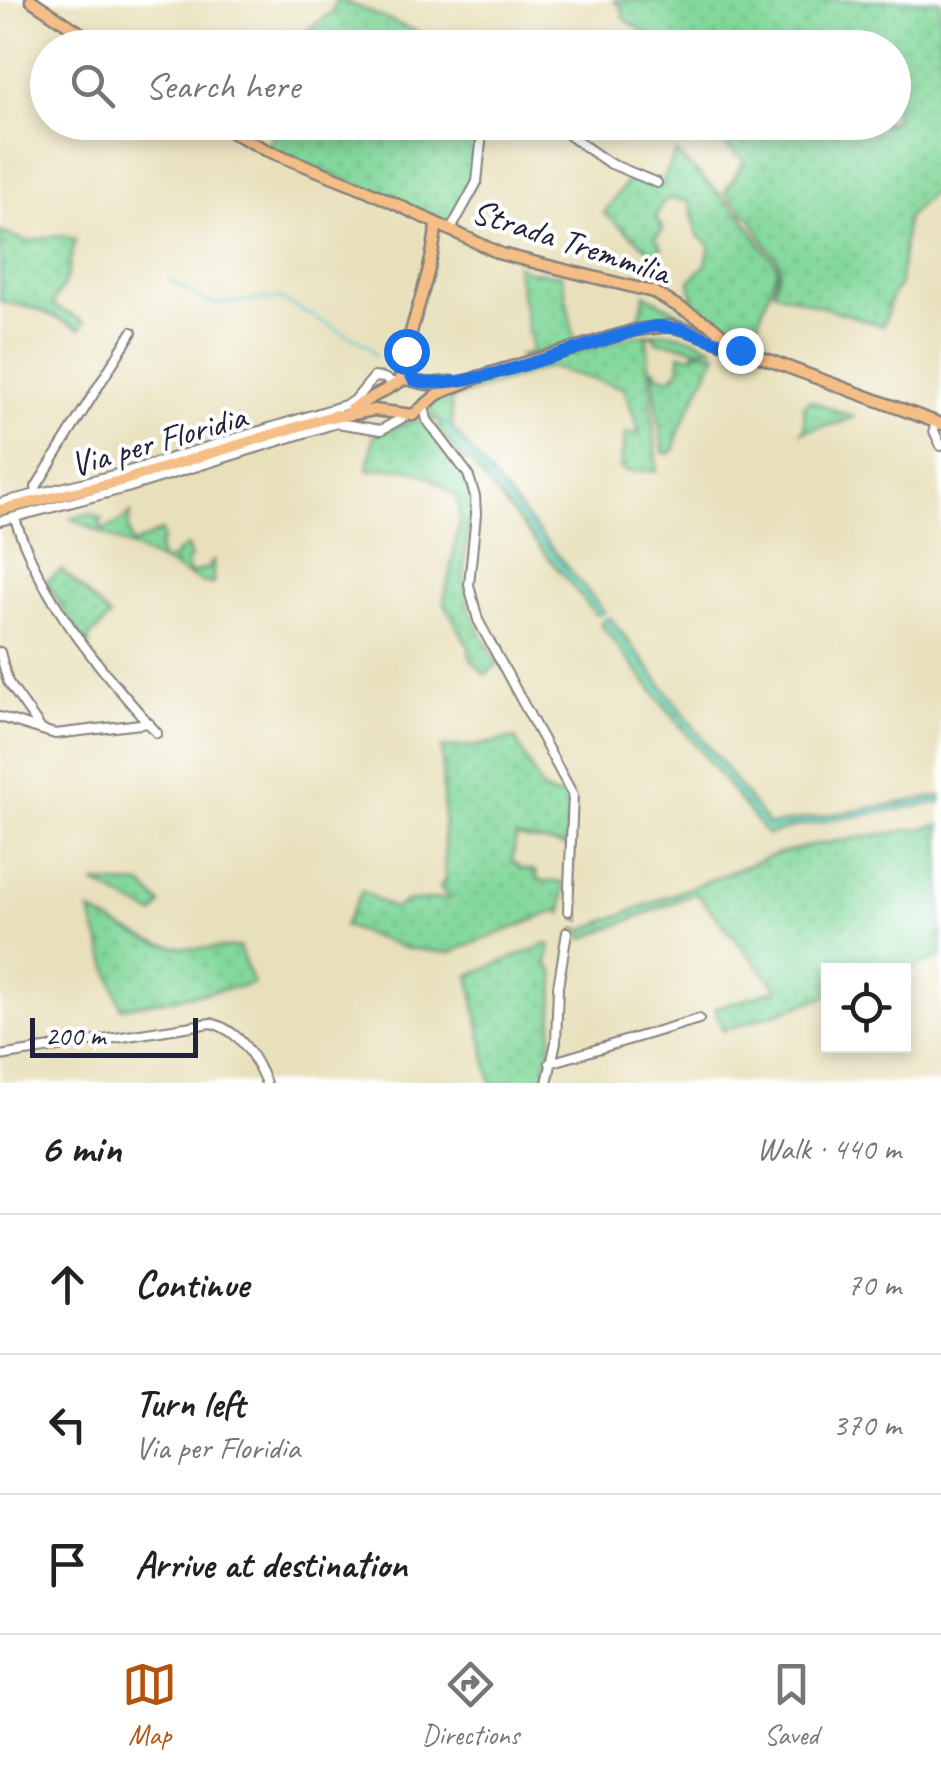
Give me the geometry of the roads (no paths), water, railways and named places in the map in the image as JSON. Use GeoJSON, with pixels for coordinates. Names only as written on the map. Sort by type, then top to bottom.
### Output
{"type":"FeatureCollection","features":[{"type":"Feature","properties":{"kind":"main road"},"geometry":{"type":"LineString","coordinates":[[31,0],[76,30]]}},
{"type":"Feature","properties":{"kind":"main road","name":"Strada Tremmilia"},"geometry":{"type":"LineString","coordinates":[[247,140],[364,189],[501,254],[653,292],[712,326],[740,350]]}},
{"type":"Feature","properties":{"kind":"main road"},"geometry":{"type":"LineString","coordinates":[[401,413],[390,396],[406,363],[433,261],[436,226]]}},
{"type":"Feature","properties":{"kind":"main road"},"geometry":{"type":"LineString","coordinates":[[330,418],[368,410],[401,413],[425,406],[450,388],[478,377],[656,326],[681,329],[938,423]]}},
{"type":"Feature","properties":{"kind":"main road"},"geometry":{"type":"LineString","coordinates":[[406,363],[426,392],[425,406]]}},
{"type":"Feature","properties":{"kind":"main road"},"geometry":{"type":"LineString","coordinates":[[330,418],[396,384],[440,384],[478,377]]}},
{"type":"Feature","properties":{"kind":"main road","name":"Via per Floridia"},"geometry":{"type":"LineString","coordinates":[[0,507],[124,480],[330,418]]}},
{"type":"Feature","properties":{"kind":"street"},"geometry":{"type":"LineString","coordinates":[[450,231],[477,182],[481,140]]}},
{"type":"Feature","properties":{"kind":"street"},"geometry":{"type":"LineString","coordinates":[[576,140],[609,163],[656,182]]}},
{"type":"Feature","properties":{"kind":"street"},"geometry":{"type":"LineString","coordinates":[[36,494],[36,487],[132,332]]}},
{"type":"Feature","properties":{"kind":"street"},"geometry":{"type":"LineString","coordinates":[[0,507],[345,405],[354,401],[374,377],[396,384]]}},
{"type":"Feature","properties":{"kind":"street"},"geometry":{"type":"LineString","coordinates":[[425,406],[427,420],[468,474],[475,496],[468,584],[478,620],[573,795],[569,911]]}},
{"type":"Feature","properties":{"kind":"street"},"geometry":{"type":"LineString","coordinates":[[0,521],[337,424],[381,430],[401,413],[427,420]]}},
{"type":"Feature","properties":{"kind":"street"},"geometry":{"type":"LineString","coordinates":[[938,423],[934,431],[941,446]]}},
{"type":"Feature","properties":{"kind":"street"},"geometry":{"type":"LineString","coordinates":[[15,519],[28,557],[63,618],[112,684],[157,733]]}},
{"type":"Feature","properties":{"kind":"street"},"geometry":{"type":"LineString","coordinates":[[0,652],[8,682],[40,728]]}},
{"type":"Feature","properties":{"kind":"street"},"geometry":{"type":"LineString","coordinates":[[0,717],[55,734],[149,723]]}},
{"type":"Feature","properties":{"kind":"street"},"geometry":{"type":"LineString","coordinates":[[549,1080],[568,932]]}},
{"type":"Feature","properties":{"kind":"street"},"geometry":{"type":"LineString","coordinates":[[550,1063],[699,1020]]}},
{"type":"Feature","properties":{"kind":"street"},"geometry":{"type":"LineString","coordinates":[[0,1056],[211,1023],[245,1044],[266,1083]]}},
{"type":"Feature","properties":{"kind":"waterway"},"geometry":{"type":"LineString","coordinates":[[169,279],[216,304],[279,298],[370,347],[375,356]]}},
{"type":"Feature","properties":{"kind":"waterway"},"geometry":{"type":"LineString","coordinates":[[444,421],[600,612],[765,826],[769,829],[941,800]]}},
{"type":"Feature","properties":{"kind":"tunnel"},"geometry":{"type":"LineString","coordinates":[[569,931],[571,910]]}}]}
